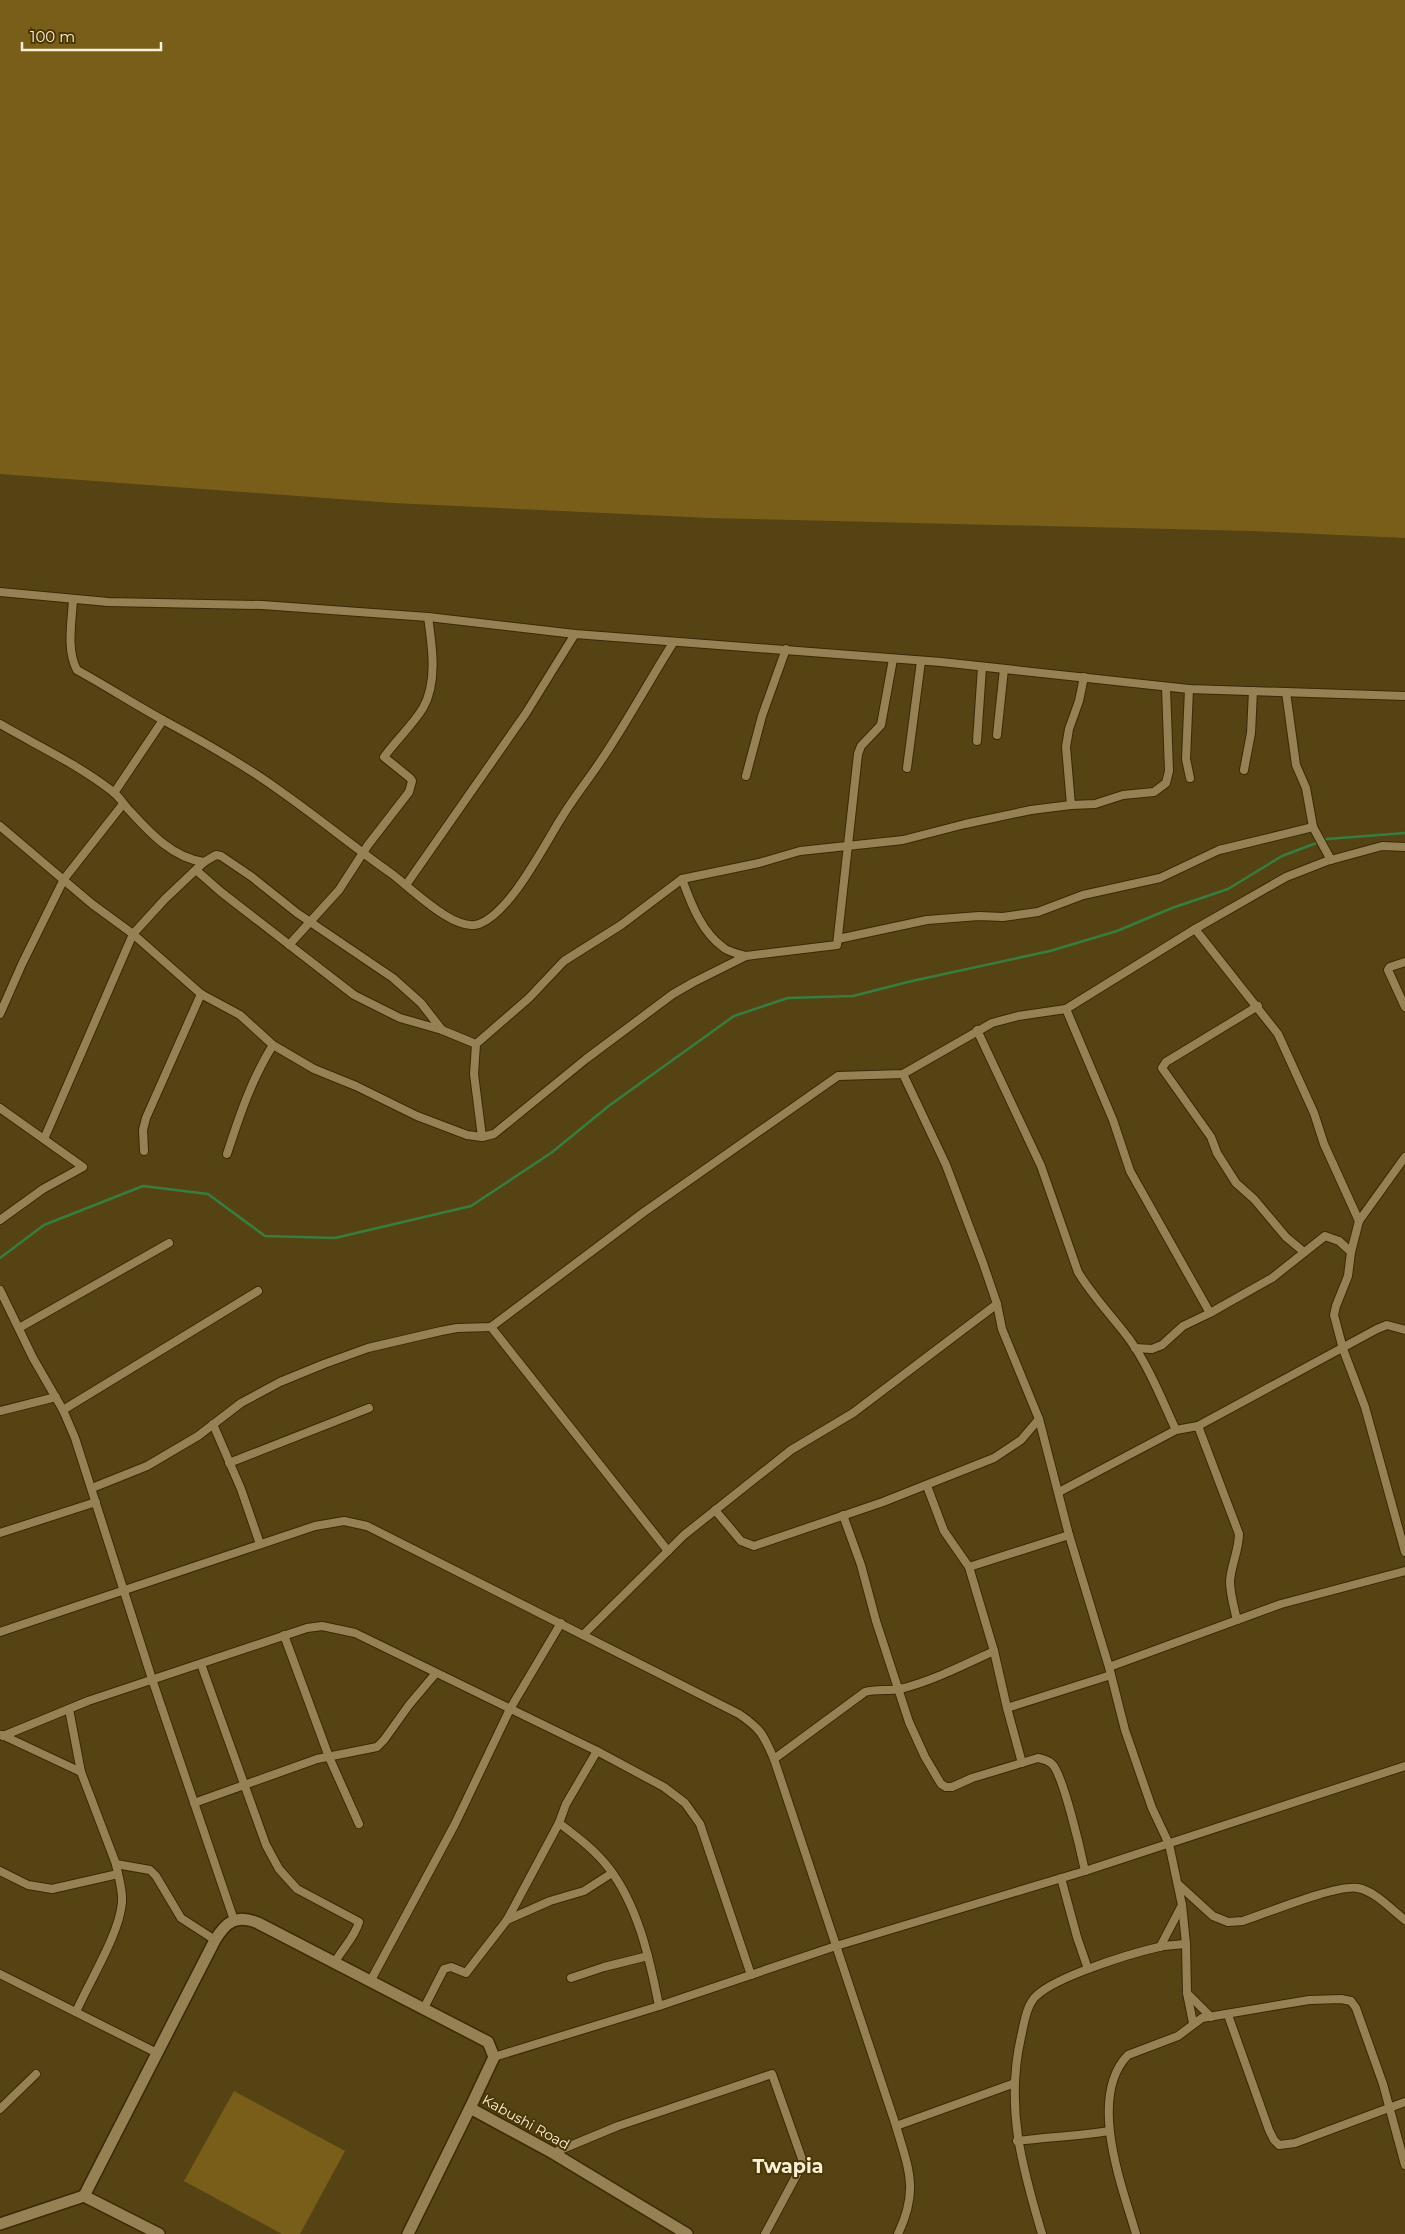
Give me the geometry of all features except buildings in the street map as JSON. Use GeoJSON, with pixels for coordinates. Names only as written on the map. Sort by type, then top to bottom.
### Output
{"type":"FeatureCollection","features":[{"type":"Feature","properties":{"kind":"main road"},"geometry":{"type":"LineString","coordinates":[[0,2224],[84,2196],[215,1940],[226,1924],[234,1920],[251,1920],[258,1923],[488,2042],[494,2057],[470,2108]]}},
{"type":"Feature","properties":{"kind":"main road","name":"Kabushi Road"},"geometry":{"type":"LineString","coordinates":[[408,2234],[470,2108],[553,2153],[687,2234]]}},
{"type":"Feature","properties":{"kind":"main road"},"geometry":{"type":"LineString","coordinates":[[84,2196],[160,2234]]}},
{"type":"Feature","properties":{"kind":"street"},"geometry":{"type":"LineString","coordinates":[[0,592],[108,602],[262,605],[428,617],[574,634],[922,661],[1189,689],[1405,696]]}},
{"type":"Feature","properties":{"kind":"street"},"geometry":{"type":"LineString","coordinates":[[73,599],[71,650],[73,662],[77,670],[212,747],[283,793],[330,826],[423,900],[461,923],[470,926],[477,925],[493,915],[526,876],[547,845],[561,818],[603,758],[673,643]]}},
{"type":"Feature","properties":{"kind":"street"},"geometry":{"type":"LineString","coordinates":[[289,945],[339,890],[364,854],[368,845],[409,792],[412,785],[410,778],[384,757],[422,709],[430,695],[432,640],[428,617]]}},
{"type":"Feature","properties":{"kind":"street"},"geometry":{"type":"LineString","coordinates":[[406,885],[526,713],[574,634]]}},
{"type":"Feature","properties":{"kind":"street"},"geometry":{"type":"LineString","coordinates":[[746,776],[762,716],[786,649]]}},
{"type":"Feature","properties":{"kind":"street"},"geometry":{"type":"LineString","coordinates":[[0,826],[133,934],[201,994],[240,1015],[273,1045],[314,1069],[416,1116],[467,1135],[482,1137],[494,1134],[518,1116],[552,1085],[673,994],[746,956],[837,945],[858,754],[861,746],[881,725],[893,659]]}},
{"type":"Feature","properties":{"kind":"street"},"geometry":{"type":"LineString","coordinates":[[907,768],[922,661]]}},
{"type":"Feature","properties":{"kind":"street"},"geometry":{"type":"LineString","coordinates":[[977,741],[982,667]]}},
{"type":"Feature","properties":{"kind":"street"},"geometry":{"type":"LineString","coordinates":[[997,735],[1004,669]]}},
{"type":"Feature","properties":{"kind":"street"},"geometry":{"type":"LineString","coordinates":[[1071,805],[1066,747],[1069,729],[1079,701],[1084,677]]}},
{"type":"Feature","properties":{"kind":"street"},"geometry":{"type":"LineString","coordinates":[[482,1137],[474,1074],[476,1044],[529,998],[564,961],[620,925],[682,878],[759,864],[800,851],[903,840],[965,824],[1049,806],[1096,804],[1123,795],[1154,792],[1166,783],[1169,771],[1166,687]]}},
{"type":"Feature","properties":{"kind":"street"},"geometry":{"type":"LineString","coordinates":[[1189,689],[1186,758],[1190,778]]}},
{"type":"Feature","properties":{"kind":"street"},"geometry":{"type":"LineString","coordinates":[[1244,770],[1251,732],[1253,691]]}},
{"type":"Feature","properties":{"kind":"street"},"geometry":{"type":"LineString","coordinates":[[1286,692],[1296,765],[1306,788],[1313,827],[1331,860]]}},
{"type":"Feature","properties":{"kind":"street"},"geometry":{"type":"LineString","coordinates":[[114,793],[163,720]]}},
{"type":"Feature","properties":{"kind":"street"},"geometry":{"type":"LineString","coordinates":[[0,724],[66,761],[114,793],[153,835],[168,847],[184,857],[204,862]]}},
{"type":"Feature","properties":{"kind":"street"},"geometry":{"type":"LineString","coordinates":[[0,1014],[22,964],[64,879],[123,804]]}},
{"type":"Feature","properties":{"kind":"street"},"geometry":{"type":"LineString","coordinates":[[838,939],[927,920],[979,916],[1003,917],[1038,912],[1083,895],[1160,878],[1219,850],[1313,827]]}},
{"type":"Feature","properties":{"kind":"street"},"geometry":{"type":"LineString","coordinates":[[92,1488],[147,1466],[181,1447],[241,1403],[280,1382],[368,1348],[457,1328],[490,1327],[644,1212],[838,1076],[902,1074],[992,1023],[1018,1016],[1066,1009],[1195,929],[1286,877],[1331,860],[1382,846],[1405,847]]}},
{"type":"Feature","properties":{"kind":"street"},"geometry":{"type":"LineString","coordinates":[[44,1138],[133,934],[165,899],[211,856],[221,856],[252,877],[311,923],[393,978],[421,1003],[442,1030]]}},
{"type":"Feature","properties":{"kind":"street"},"geometry":{"type":"LineString","coordinates":[[196,870],[354,995],[400,1018],[442,1030],[476,1044]]}},
{"type":"Feature","properties":{"kind":"street"},"geometry":{"type":"LineString","coordinates":[[682,878],[690,900],[709,933],[724,949],[746,956]]}},
{"type":"Feature","properties":{"kind":"street"},"geometry":{"type":"LineString","coordinates":[[1195,929],[1235,981],[1258,1006],[1278,1034],[1293,1064],[1314,1114],[1324,1144],[1359,1221]]}},
{"type":"Feature","properties":{"kind":"street"},"geometry":{"type":"LineString","coordinates":[[1405,962],[1390,967],[1388,970],[1405,1007]]}},
{"type":"Feature","properties":{"kind":"street"},"geometry":{"type":"LineString","coordinates":[[144,1151],[142,1130],[146,1118],[201,994]]}},
{"type":"Feature","properties":{"kind":"street"},"geometry":{"type":"LineString","coordinates":[[1258,1006],[1166,1062],[1162,1068],[1211,1137],[1236,1183],[1254,1199],[1286,1237],[1304,1252]]}},
{"type":"Feature","properties":{"kind":"street"},"geometry":{"type":"LineString","coordinates":[[1066,1009],[1113,1120],[1130,1170],[1210,1313]]}},
{"type":"Feature","properties":{"kind":"street"},"geometry":{"type":"LineString","coordinates":[[977,1030],[1041,1166],[1078,1272],[1135,1348],[1176,1430]]}},
{"type":"Feature","properties":{"kind":"street"},"geometry":{"type":"LineString","coordinates":[[227,1154],[263,1060],[273,1045]]}},
{"type":"Feature","properties":{"kind":"street"},"geometry":{"type":"LineString","coordinates":[[902,1074],[946,1166],[984,1263],[1002,1329],[1039,1419],[1069,1535],[1109,1667],[1128,1738],[1152,1808],[1169,1844],[1182,1905],[1186,1944],[1187,1993],[1192,2023]]}},
{"type":"Feature","properties":{"kind":"street"},"geometry":{"type":"LineString","coordinates":[[0,1108],[83,1167],[43,1189],[0,1220]]}},
{"type":"Feature","properties":{"kind":"street"},"geometry":{"type":"LineString","coordinates":[[1405,1157],[1359,1221],[1351,1252],[1348,1276],[1334,1315],[1343,1349],[1365,1406],[1405,1552]]}},
{"type":"Feature","properties":{"kind":"street"},"geometry":{"type":"LineString","coordinates":[[1135,1348],[1152,1349],[1162,1346],[1184,1326],[1272,1278],[1325,1236],[1339,1242],[1351,1252]]}},
{"type":"Feature","properties":{"kind":"street"},"geometry":{"type":"LineString","coordinates":[[19,1328],[169,1243]]}},
{"type":"Feature","properties":{"kind":"street"},"geometry":{"type":"LineString","coordinates":[[0,1290],[33,1358],[63,1410],[92,1488],[152,1679],[234,1920]]}},
{"type":"Feature","properties":{"kind":"street"},"geometry":{"type":"LineString","coordinates":[[63,1410],[258,1291]]}},
{"type":"Feature","properties":{"kind":"street"},"geometry":{"type":"LineString","coordinates":[[583,1635],[684,1535],[715,1510],[791,1450],[853,1413],[996,1304]]}},
{"type":"Feature","properties":{"kind":"street"},"geometry":{"type":"LineString","coordinates":[[1059,1492],[1176,1430],[1198,1426],[1387,1325],[1405,1330]]}},
{"type":"Feature","properties":{"kind":"street"},"geometry":{"type":"LineString","coordinates":[[490,1327],[668,1551]]}},
{"type":"Feature","properties":{"kind":"street"},"geometry":{"type":"LineString","coordinates":[[0,1411],[56,1397]]}},
{"type":"Feature","properties":{"kind":"street"},"geometry":{"type":"LineString","coordinates":[[230,1463],[369,1408]]}},
{"type":"Feature","properties":{"kind":"street"},"geometry":{"type":"LineString","coordinates":[[715,1510],[741,1541],[754,1546],[926,1486],[994,1458],[1011,1448],[1039,1419]]}},
{"type":"Feature","properties":{"kind":"street"},"geometry":{"type":"LineString","coordinates":[[212,1424],[230,1463],[260,1544]]}},
{"type":"Feature","properties":{"kind":"street"},"geometry":{"type":"LineString","coordinates":[[1198,1426],[1239,1534],[1239,1542],[1230,1580],[1237,1620]]}},
{"type":"Feature","properties":{"kind":"street"},"geometry":{"type":"LineString","coordinates":[[926,1486],[944,1531],[969,1567],[994,1651],[1022,1763]]}},
{"type":"Feature","properties":{"kind":"street"},"geometry":{"type":"LineString","coordinates":[[0,1533],[96,1502]]}},
{"type":"Feature","properties":{"kind":"street"},"geometry":{"type":"LineString","coordinates":[[843,1514],[861,1565],[876,1621],[909,1722],[925,1757],[941,1784],[946,1787],[952,1787],[972,1778],[1038,1758],[1044,1759],[1053,1765],[1069,1807],[1085,1871]]}},
{"type":"Feature","properties":{"kind":"street"},"geometry":{"type":"LineString","coordinates":[[0,1632],[125,1592],[315,1526],[344,1521],[367,1526],[739,1714],[760,1730],[774,1758],[896,2126],[910,2174],[911,2195],[905,2219],[898,2234]]}},
{"type":"Feature","properties":{"kind":"street"},"geometry":{"type":"LineString","coordinates":[[969,1567],[1069,1535]]}},
{"type":"Feature","properties":{"kind":"street"},"geometry":{"type":"LineString","coordinates":[[1109,1667],[1306,1596],[1405,1571]]}},
{"type":"Feature","properties":{"kind":"street"},"geometry":{"type":"LineString","coordinates":[[371,1980],[455,1824],[510,1709],[561,1623]]}},
{"type":"Feature","properties":{"kind":"street"},"geometry":{"type":"LineString","coordinates":[[2,1735],[152,1679],[307,1628],[322,1626],[356,1633],[597,1750],[664,1787],[685,1803],[700,1824],[751,1976]]}},
{"type":"Feature","properties":{"kind":"street"},"geometry":{"type":"LineString","coordinates":[[284,1635],[329,1756],[359,1824]]}},
{"type":"Feature","properties":{"kind":"street"},"geometry":{"type":"LineString","coordinates":[[774,1758],[865,1692],[878,1689],[898,1689],[950,1671],[994,1651]]}},
{"type":"Feature","properties":{"kind":"street"},"geometry":{"type":"LineString","coordinates":[[201,1664],[266,1845],[279,1869],[297,1889],[359,1922],[335,1962]]}},
{"type":"Feature","properties":{"kind":"street"},"geometry":{"type":"LineString","coordinates":[[194,1803],[317,1759],[364,1751],[381,1744],[414,1698],[436,1673]]}},
{"type":"Feature","properties":{"kind":"street"},"geometry":{"type":"LineString","coordinates":[[1007,1708],[1111,1675]]}},
{"type":"Feature","properties":{"kind":"street"},"geometry":{"type":"LineString","coordinates":[[69,1709],[81,1772],[116,1864],[122,1901],[120,1915],[113,1934],[76,2012]]}},
{"type":"Feature","properties":{"kind":"street"},"geometry":{"type":"LineString","coordinates":[[2,1735],[81,1772]]}},
{"type":"Feature","properties":{"kind":"street"},"geometry":{"type":"LineString","coordinates":[[424,2008],[444,1969],[451,1967],[466,1973],[507,1920],[559,1823],[566,1804],[597,1750]]}},
{"type":"Feature","properties":{"kind":"street"},"geometry":{"type":"LineString","coordinates":[[494,2057],[659,2006],[836,1946],[1085,1871],[1405,1766]]}},
{"type":"Feature","properties":{"kind":"street"},"geometry":{"type":"LineString","coordinates":[[559,1823],[596,1854],[612,1873],[630,1906],[648,1956],[659,2006]]}},
{"type":"Feature","properties":{"kind":"street"},"geometry":{"type":"LineString","coordinates":[[116,1864],[150,1870],[156,1876],[181,1918],[215,1940]]}},
{"type":"Feature","properties":{"kind":"street"},"geometry":{"type":"LineString","coordinates":[[0,1871],[28,1884],[52,1889],[118,1874]]}},
{"type":"Feature","properties":{"kind":"street"},"geometry":{"type":"LineString","coordinates":[[507,1920],[550,1901],[584,1890],[612,1873]]}},
{"type":"Feature","properties":{"kind":"street"},"geometry":{"type":"LineString","coordinates":[[1061,1878],[1076,1937],[1088,1969]]}},
{"type":"Feature","properties":{"kind":"street"},"geometry":{"type":"LineString","coordinates":[[1178,1884],[1213,1916],[1228,1922],[1243,1921],[1339,1888],[1358,1888],[1373,1895],[1405,1920]]}},
{"type":"Feature","properties":{"kind":"street"},"geometry":{"type":"LineString","coordinates":[[1160,1947],[1182,1905]]}},
{"type":"Feature","properties":{"kind":"street"},"geometry":{"type":"LineString","coordinates":[[1042,2234],[1024,2175],[1014,2118],[1017,2057],[1027,2012],[1032,2000],[1042,1990],[1088,1969],[1160,1947],[1186,1944]]}},
{"type":"Feature","properties":{"kind":"street"},"geometry":{"type":"LineString","coordinates":[[571,1978],[604,1967],[648,1956]]}},
{"type":"Feature","properties":{"kind":"street"},"geometry":{"type":"LineString","coordinates":[[0,1974],[158,2053]]}},
{"type":"Feature","properties":{"kind":"street"},"geometry":{"type":"LineString","coordinates":[[1187,1993],[1211,2017]]}},
{"type":"Feature","properties":{"kind":"street"},"geometry":{"type":"LineString","coordinates":[[1136,2234],[1109,2130],[1109,2103],[1113,2077],[1121,2061],[1135,2050],[1178,2036],[1192,2023],[1202,2018],[1228,2015],[1251,2008],[1309,2000],[1341,1999],[1351,2001],[1356,2008],[1390,2107],[1405,2165]]}},
{"type":"Feature","properties":{"kind":"street"},"geometry":{"type":"LineString","coordinates":[[1228,2015],[1268,2130],[1279,2144],[1295,2143],[1405,2102]]}},
{"type":"Feature","properties":{"kind":"street"},"geometry":{"type":"LineString","coordinates":[[0,2109],[36,2074]]}},
{"type":"Feature","properties":{"kind":"street"},"geometry":{"type":"LineString","coordinates":[[553,2153],[618,2126],[772,2074],[802,2159],[802,2165],[765,2234]]}},
{"type":"Feature","properties":{"kind":"street"},"geometry":{"type":"LineString","coordinates":[[896,2126],[1015,2083]]}},
{"type":"Feature","properties":{"kind":"street"},"geometry":{"type":"LineString","coordinates":[[1017,2141],[1047,2137],[1079,2136],[1109,2130]]}},
{"type":"Feature","properties":{"kind":"shaded area"},"geometry":{"type":"Polygon","coordinates":[[[0,0],[1405,0],[1405,538],[1252,531],[710,518],[393,503],[0,474],[0,0]]]}},
{"type":"Feature","properties":{"kind":"shaded area"},"geometry":{"type":"Polygon","coordinates":[[[234,2091],[345,2151],[300,2234],[282,2234],[184,2181],[234,2091]]]}},
{"type":"Feature","properties":{"kind":"waterway"},"geometry":{"type":"LineString","coordinates":[[0,1258],[44,1225],[143,1186],[208,1194],[265,1236],[335,1238],[471,1206],[551,1153],[610,1105],[734,1016],[788,998],[853,996],[1050,951],[1117,931],[1172,908],[1228,889],[1282,856],[1327,839],[1405,833]]}},
{"type":"Feature","properties":{"kind":"district","name":"Twapia"},"geometry":{"type":"Point","coordinates":[788,2166]}}]}
